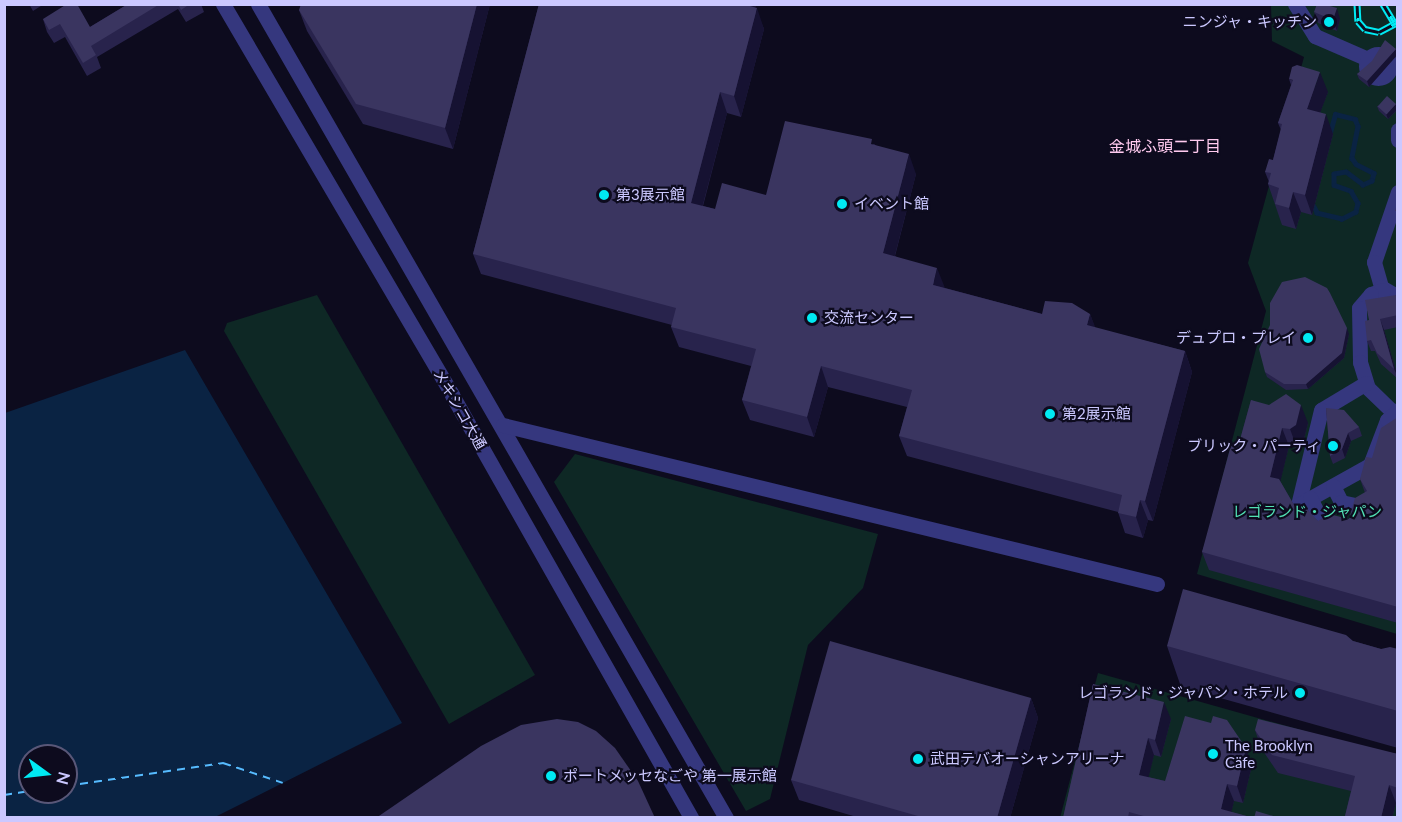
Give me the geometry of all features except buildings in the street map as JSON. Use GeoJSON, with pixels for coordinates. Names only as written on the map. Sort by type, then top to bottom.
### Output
{"type":"FeatureCollection","features":[{"type":"Feature","properties":{"kind":"street","name":"メキシコ大通"},"geometry":{"type":"LineString","coordinates":[[223,4],[452,395],[691,818]]}},
{"type":"Feature","properties":{"kind":"street","name":"メキシコ大通"},"geometry":{"type":"LineString","coordinates":[[258,4],[503,425],[726,818]]}},
{"type":"Feature","properties":{"kind":"street"},"geometry":{"type":"LineString","coordinates":[[1295,4],[1315,36],[1368,59],[1366,68],[1370,76],[1378,79],[1393,76]]}},
{"type":"Feature","properties":{"kind":"street"},"geometry":{"type":"LineString","coordinates":[[1398,130],[1398,140]]}},
{"type":"Feature","properties":{"kind":"street"},"geometry":{"type":"LineString","coordinates":[[1383,290],[1374,262],[1398,192]]}},
{"type":"Feature","properties":{"kind":"street"},"geometry":{"type":"LineString","coordinates":[[1366,383],[1321,410],[1298,505],[1370,465],[1376,442],[1396,414],[1366,383],[1360,362],[1359,308],[1371,294],[1383,290],[1398,297]]}},
{"type":"Feature","properties":{"kind":"street"},"geometry":{"type":"LineString","coordinates":[[503,425],[1157,584]]}},
{"type":"Feature","properties":{"kind":"street"},"geometry":{"type":"LineString","coordinates":[[1333,486],[1341,502],[1364,507]]}},
{"type":"Feature","properties":{"kind":"street"},"geometry":{"type":"LineString","coordinates":[[1310,498],[1326,530]]}},
{"type":"Feature","properties":{"kind":"green space","name":"レゴランド・ジャパン"},"geometry":{"type":"Polygon","coordinates":[[[1271,5],[1397,5],[1397,634],[1197,574],[1266,311],[1248,263],[1304,57],[1272,41],[1271,5]]]}},
{"type":"Feature","properties":{"kind":"green space"},"geometry":{"type":"Polygon","coordinates":[[[317,295],[535,675],[449,724],[224,331],[227,323],[317,295]]]}},
{"type":"Feature","properties":{"kind":"green space"},"geometry":{"type":"Polygon","coordinates":[[[575,454],[878,534],[863,588],[808,645],[770,799],[746,811],[554,482],[575,454]]]}},
{"type":"Feature","properties":{"kind":"green space"},"geometry":{"type":"Polygon","coordinates":[[[1098,673],[1397,757],[1397,817],[1060,818],[1098,673]]]}},
{"type":"Feature","properties":{"kind":"water"},"geometry":{"type":"Polygon","coordinates":[[[185,350],[402,723],[215,817],[5,817],[5,413],[185,350]]]}},
{"type":"Feature","properties":{"kind":"waterway"},"geometry":{"type":"LineString","coordinates":[[1335,114],[1355,119],[1358,126],[1352,158],[1356,164],[1374,173],[1372,181],[1363,185],[1346,172],[1334,174],[1334,185],[1351,191],[1358,203],[1356,212],[1342,219],[1317,213],[1311,202],[1335,114]]}},
{"type":"Feature","properties":{"kind":"ferry route"},"geometry":{"type":"LineString","coordinates":[[78,784],[223,763],[283,783]]}},
{"type":"Feature","properties":{"kind":"ferry route"},"geometry":{"type":"LineString","coordinates":[[4,795],[18,793]]}},
{"type":"Feature","properties":{"kind":"railway"},"geometry":{"type":"LineString","coordinates":[[1357,4],[1358,21],[1365,29],[1379,32],[1398,22]]}},
{"type":"Feature","properties":{"kind":"railway"},"geometry":{"type":"LineString","coordinates":[[1383,4],[1394,22]]}},
{"type":"Feature","properties":{"kind":"place","name":"ニンジャ・キッチン"},"geometry":{"type":"Point","coordinates":[1329,22]}},
{"type":"Feature","properties":{"kind":"place","name":"第3展示館"},"geometry":{"type":"Point","coordinates":[604,195]}},
{"type":"Feature","properties":{"kind":"place","name":"イベント館"},"geometry":{"type":"Point","coordinates":[842,204]}},
{"type":"Feature","properties":{"kind":"place","name":"交流センター"},"geometry":{"type":"Point","coordinates":[812,318]}},
{"type":"Feature","properties":{"kind":"place","name":"デュプロ・プレイ"},"geometry":{"type":"Point","coordinates":[1308,338]}},
{"type":"Feature","properties":{"kind":"place","name":"第2展示館"},"geometry":{"type":"Point","coordinates":[1050,414]}},
{"type":"Feature","properties":{"kind":"place","name":"ブリック・パーティ"},"geometry":{"type":"Point","coordinates":[1333,446]}},
{"type":"Feature","properties":{"kind":"place","name":"レゴランド・ジャパン・ホテル"},"geometry":{"type":"Point","coordinates":[1300,693]}},
{"type":"Feature","properties":{"kind":"place","name":"The Brooklyn Cäfe"},"geometry":{"type":"Point","coordinates":[1213,754]}},
{"type":"Feature","properties":{"kind":"place","name":"武田テバオーシャンアリーナ"},"geometry":{"type":"Point","coordinates":[918,759]}},
{"type":"Feature","properties":{"kind":"place","name":"ポートメッセなごや 第一展示館"},"geometry":{"type":"Point","coordinates":[551,776]}},
{"type":"Feature","properties":{"kind":"district","name":"金城ふ頭二丁目"},"geometry":{"type":"Point","coordinates":[1165,146]}}]}
